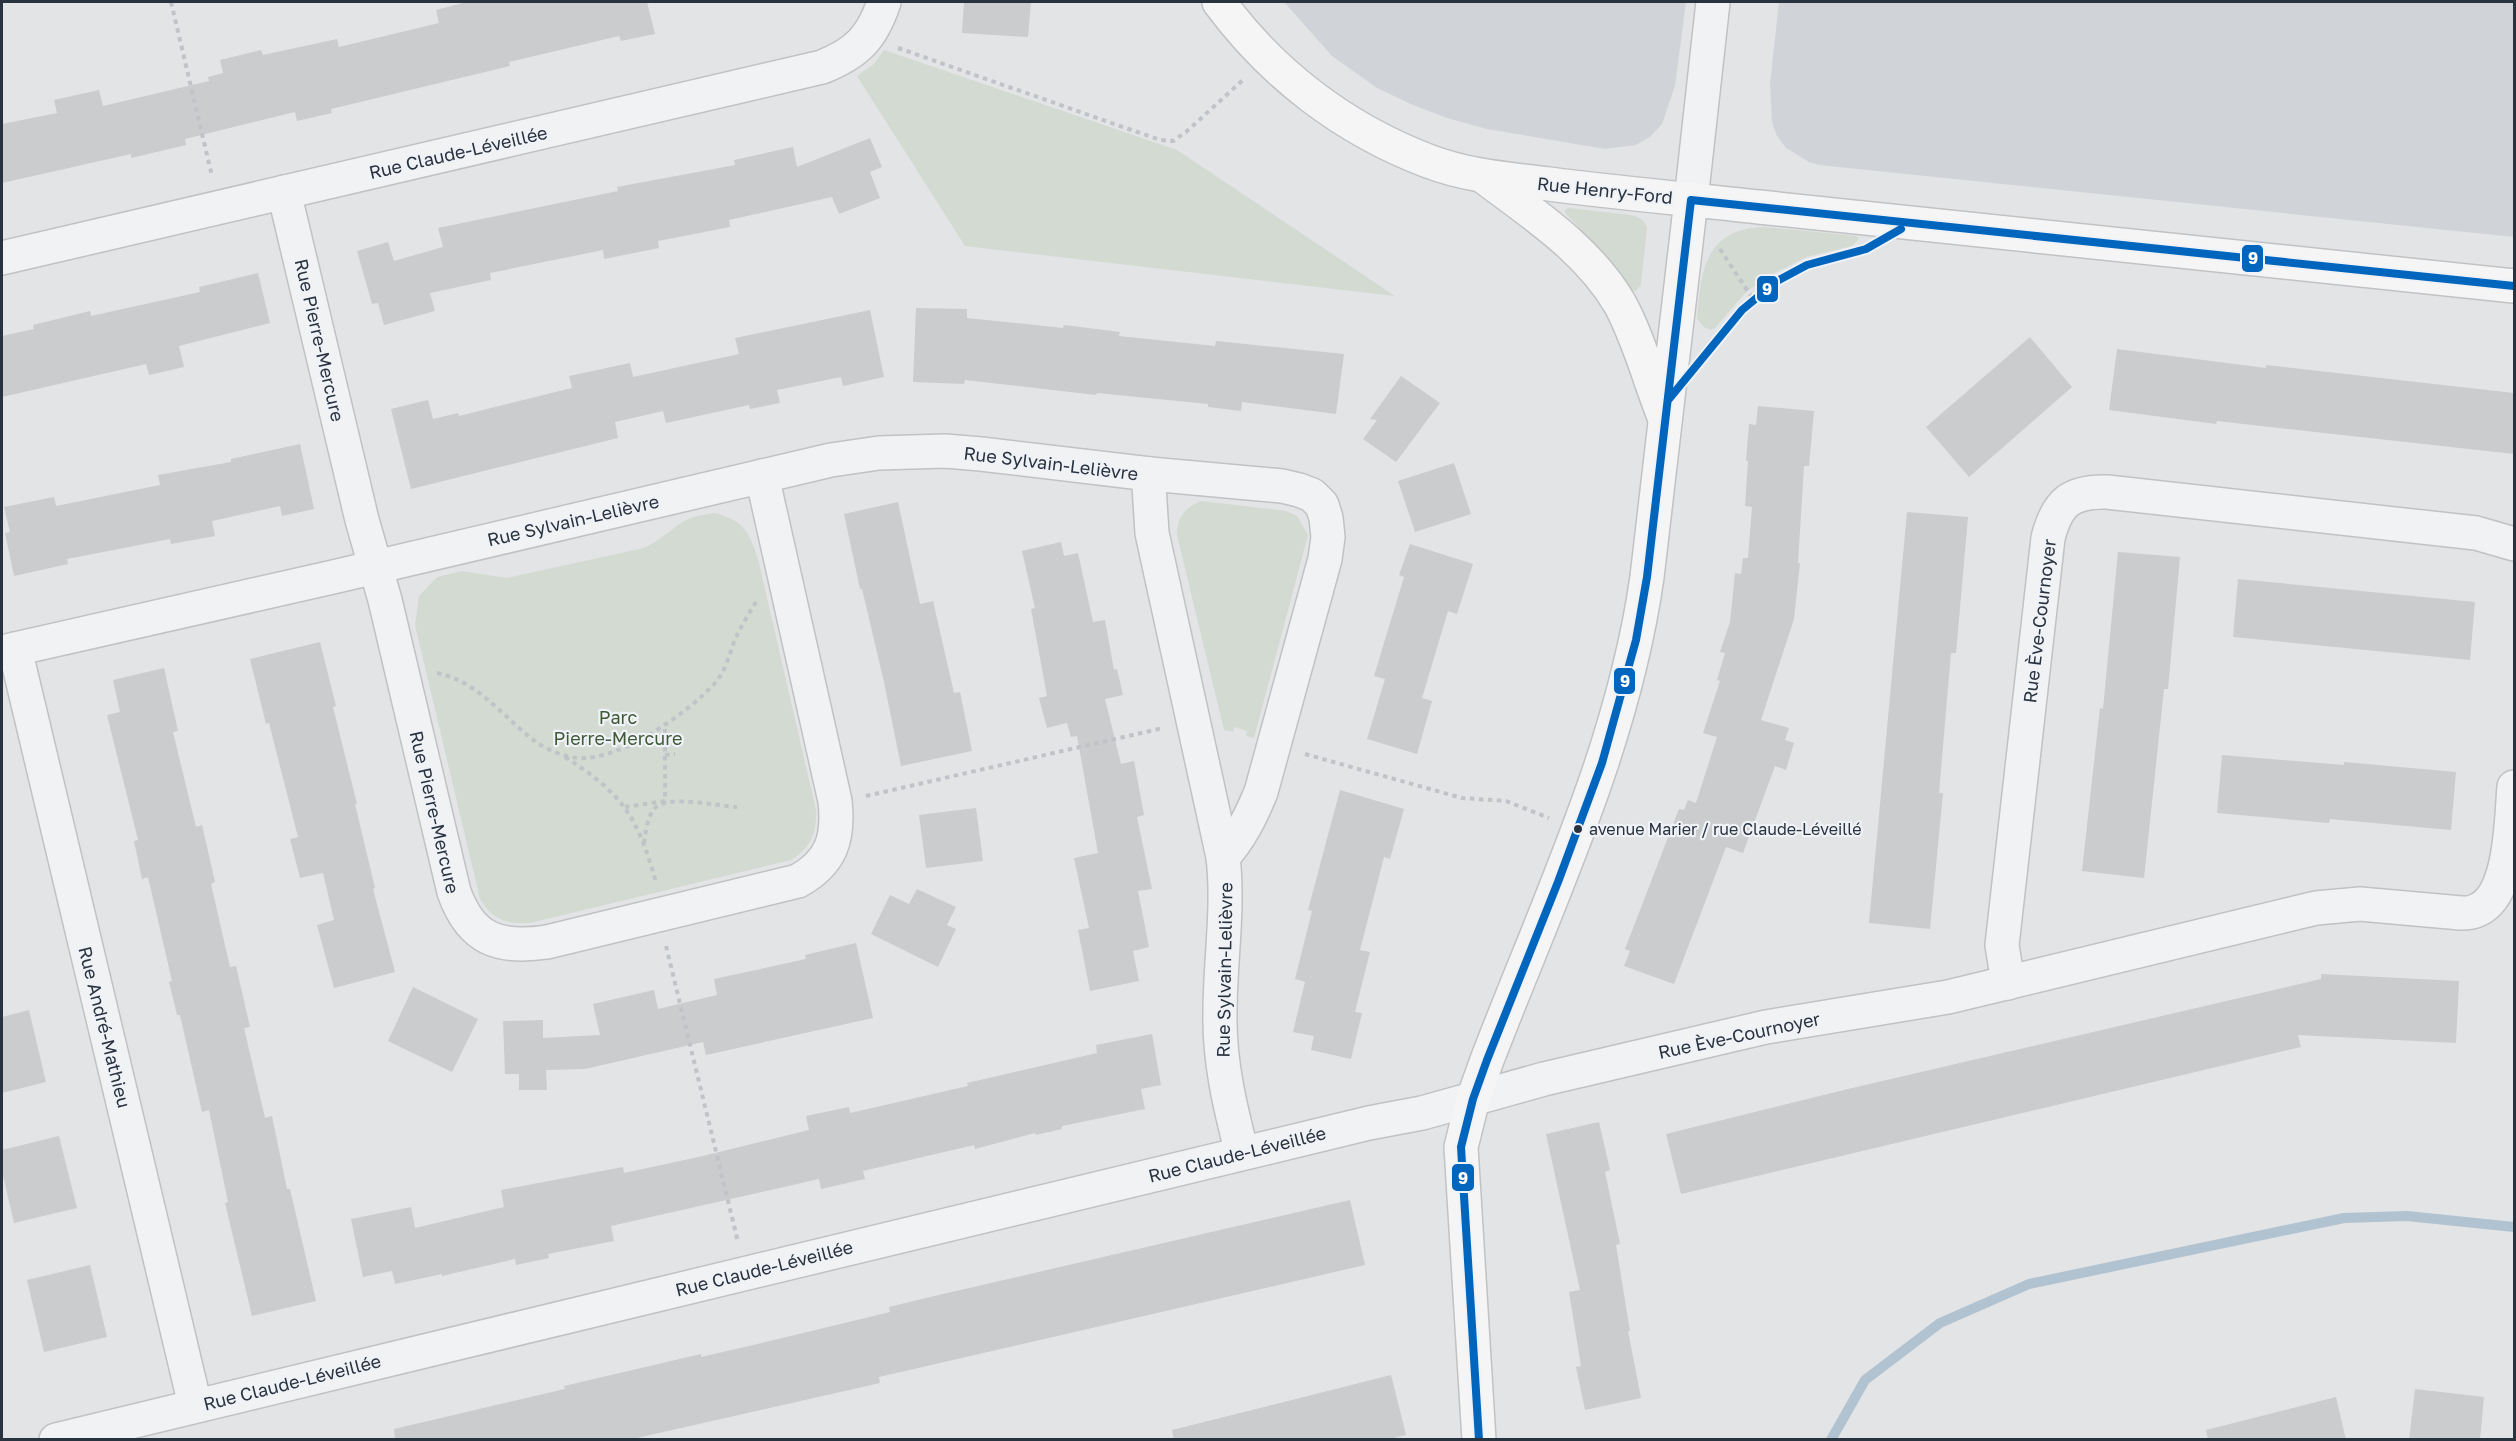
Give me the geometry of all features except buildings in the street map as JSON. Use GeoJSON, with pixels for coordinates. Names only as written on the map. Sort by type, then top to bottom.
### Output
{"type":"FeatureCollection","features":[{"type":"Feature","properties":{"kind":"street","name":"Rue Claude-Léveillée"},"geometry":{"type":"LineString","coordinates":[[2,258],[822,67],[846,56],[863,44],[872,31],[884,2]]}},
{"type":"Feature","properties":{"kind":"street","name":"Rue Henry-Ford"},"geometry":{"type":"LineString","coordinates":[[1219,2],[1271,63],[1289,80],[1331,110],[1406,152],[1455,170],[1482,176],[1633,195],[2514,286]]}},
{"type":"Feature","properties":{"kind":"street"},"geometry":{"type":"LineString","coordinates":[[1479,1440],[1461,1147],[1473,1099],[1589,803],[1619,713],[1640,624],[1666,423],[1713,2]]}},
{"type":"Feature","properties":{"kind":"street"},"geometry":{"type":"LineString","coordinates":[[1482,176],[1569,243],[1606,283],[1620,305],[1631,330],[1666,423]]}},
{"type":"Feature","properties":{"kind":"street","name":"Rue Pierre-Mercure"},"geometry":{"type":"LineString","coordinates":[[284,192],[454,892],[466,920],[477,932],[509,945],[526,945],[798,882],[813,873],[824,861],[830,850],[837,818],[836,801],[762,476]]}},
{"type":"Feature","properties":{"kind":"street","name":"Rue Sylvain-Lelièvre"},"geometry":{"type":"LineString","coordinates":[[8,650],[854,456],[945,451],[1282,486],[1312,495],[1322,505],[1328,537],[1325,559],[1261,792],[1250,820],[1223,857]]}},
{"type":"Feature","properties":{"kind":"street","name":"Rue Sylvain-Lelièvre"},"geometry":{"type":"LineString","coordinates":[[1150,474],[1152,532],[1223,857],[1226,881],[1220,980],[1221,1054],[1228,1099],[1242,1153]]}},
{"type":"Feature","properties":{"kind":"street","name":"Rue Ève-Cournoyer"},"geometry":{"type":"LineString","coordinates":[[2008,983],[2002,945],[2048,538],[2051,524],[2061,505],[2080,494],[2106,492],[2476,533],[2514,544]]}},
{"type":"Feature","properties":{"kind":"street","name":"Rue André-Mathieu"},"geometry":{"type":"LineString","coordinates":[[8,650],[195,1405]]}},
{"type":"Feature","properties":{"kind":"street","name":"Rue Ève-Cournoyer"},"geometry":{"type":"LineString","coordinates":[[1473,1099],[1554,1077],[1766,1027],[1830,1015],[1918,1003],[2316,908],[2361,904],[2451,913],[2476,911],[2487,904],[2505,872],[2514,787]]}},
{"type":"Feature","properties":{"kind":"street","name":"Rue Claude-Léveillée"},"geometry":{"type":"LineString","coordinates":[[56,1440],[1473,1099]]}},
{"type":"Feature","properties":{"kind":"path"},"geometry":{"type":"LineString","coordinates":[[171,2],[214,183]]}},
{"type":"Feature","properties":{"kind":"path"},"geometry":{"type":"LineString","coordinates":[[891,46],[1160,140],[1173,141],[1186,132],[1246,77]]}},
{"type":"Feature","properties":{"kind":"path"},"geometry":{"type":"LineString","coordinates":[[1708,350],[1738,312],[1779,279],[1810,263],[1860,251]]}},
{"type":"Feature","properties":{"kind":"path"},"geometry":{"type":"LineString","coordinates":[[561,755],[580,758],[599,756],[676,719],[716,682],[725,668],[743,624],[760,596]]}},
{"type":"Feature","properties":{"kind":"path"},"geometry":{"type":"LineString","coordinates":[[426,670],[447,675],[464,683],[484,696],[539,744],[593,775],[625,807],[638,826],[659,892]]}},
{"type":"Feature","properties":{"kind":"path"},"geometry":{"type":"LineString","coordinates":[[665,726],[665,801]]}},
{"type":"Feature","properties":{"kind":"path"},"geometry":{"type":"LineString","coordinates":[[857,798],[1172,726]]}},
{"type":"Feature","properties":{"kind":"path"},"geometry":{"type":"LineString","coordinates":[[1296,752],[1462,798],[1506,801],[1555,820]]}},
{"type":"Feature","properties":{"kind":"path"},"geometry":{"type":"LineString","coordinates":[[665,755],[675,754]]}},
{"type":"Feature","properties":{"kind":"path"},"geometry":{"type":"LineString","coordinates":[[588,781],[593,775]]}},
{"type":"Feature","properties":{"kind":"path"},"geometry":{"type":"LineString","coordinates":[[644,844],[648,822],[655,808],[665,801]]}},
{"type":"Feature","properties":{"kind":"path"},"geometry":{"type":"LineString","coordinates":[[625,807],[665,801],[737,807]]}},
{"type":"Feature","properties":{"kind":"path"},"geometry":{"type":"LineString","coordinates":[[664,937],[740,1251]]}},
{"type":"Feature","properties":{"kind":"shaded area"},"geometry":{"type":"Polygon","coordinates":[[[1284,2],[1686,2],[1675,86],[1662,124],[1650,137],[1636,145],[1605,149],[1487,129],[1447,118],[1413,105],[1377,88],[1332,56],[1284,2]]]}},
{"type":"Feature","properties":{"kind":"shaded area"},"geometry":{"type":"Polygon","coordinates":[[[1779,2],[2514,2],[2514,237],[1819,165],[1809,162],[1786,148],[1777,136],[1772,122],[1770,84],[1779,2]]]}},
{"type":"Feature","properties":{"kind":"green space"},"geometry":{"type":"Polygon","coordinates":[[[884,50],[1177,150],[1395,296],[965,246],[857,76],[874,64],[884,50]]]}},
{"type":"Feature","properties":{"kind":"green space"},"geometry":{"type":"Polygon","coordinates":[[[1569,208],[1630,215],[1643,220],[1647,228],[1641,284],[1637,290],[1632,292],[1601,250],[1565,213],[1565,210],[1569,208]]]}},
{"type":"Feature","properties":{"kind":"green space"},"geometry":{"type":"Polygon","coordinates":[[[1765,227],[1856,236],[1859,239],[1852,246],[1806,257],[1769,276],[1745,293],[1715,328],[1710,330],[1704,327],[1697,319],[1704,268],[1710,255],[1718,244],[1730,235],[1745,229],[1765,227]]]}},
{"type":"Feature","properties":{"kind":"green space"},"geometry":{"type":"Polygon","coordinates":[[[1201,501],[1286,511],[1297,516],[1308,535],[1254,738],[1246,736],[1247,731],[1234,727],[1233,732],[1224,730],[1177,535],[1180,518],[1190,507],[1201,501]]]}},
{"type":"Feature","properties":{"kind":"green space","name":"Parc Pierre-Mercure"},"geometry":{"type":"Polygon","coordinates":[[[714,513],[732,519],[744,528],[758,559],[816,810],[814,832],[808,845],[791,860],[530,923],[514,923],[495,916],[480,899],[415,625],[419,596],[437,577],[462,571],[507,578],[644,548],[685,521],[714,513]]]}},
{"type":"Feature","properties":{"kind":"waterway"},"geometry":{"type":"LineString","coordinates":[[1831,1440],[1865,1380],[1940,1323],[2029,1284],[2344,1218],[2407,1216],[2514,1227]]}},
{"type":"Feature","properties":{"kind":"transit line","name":"9"},"geometry":{"type":"LineString","coordinates":[[1479,1440],[1461,1147],[1473,1099],[1487,1060],[1558,882],[1602,763],[1636,640],[1647,577],[1691,200],[2514,286]]}},
{"type":"Feature","properties":{"kind":"transit line","name":"9"},"geometry":{"type":"LineString","coordinates":[[1669,399],[1742,310],[1777,281],[1807,265],[1866,249],[1901,229]]}},
{"type":"Feature","properties":{"kind":"place","name":"avenue Marier / rue Claude-Léveillé"},"geometry":{"type":"Point","coordinates":[1578,829]}}]}
